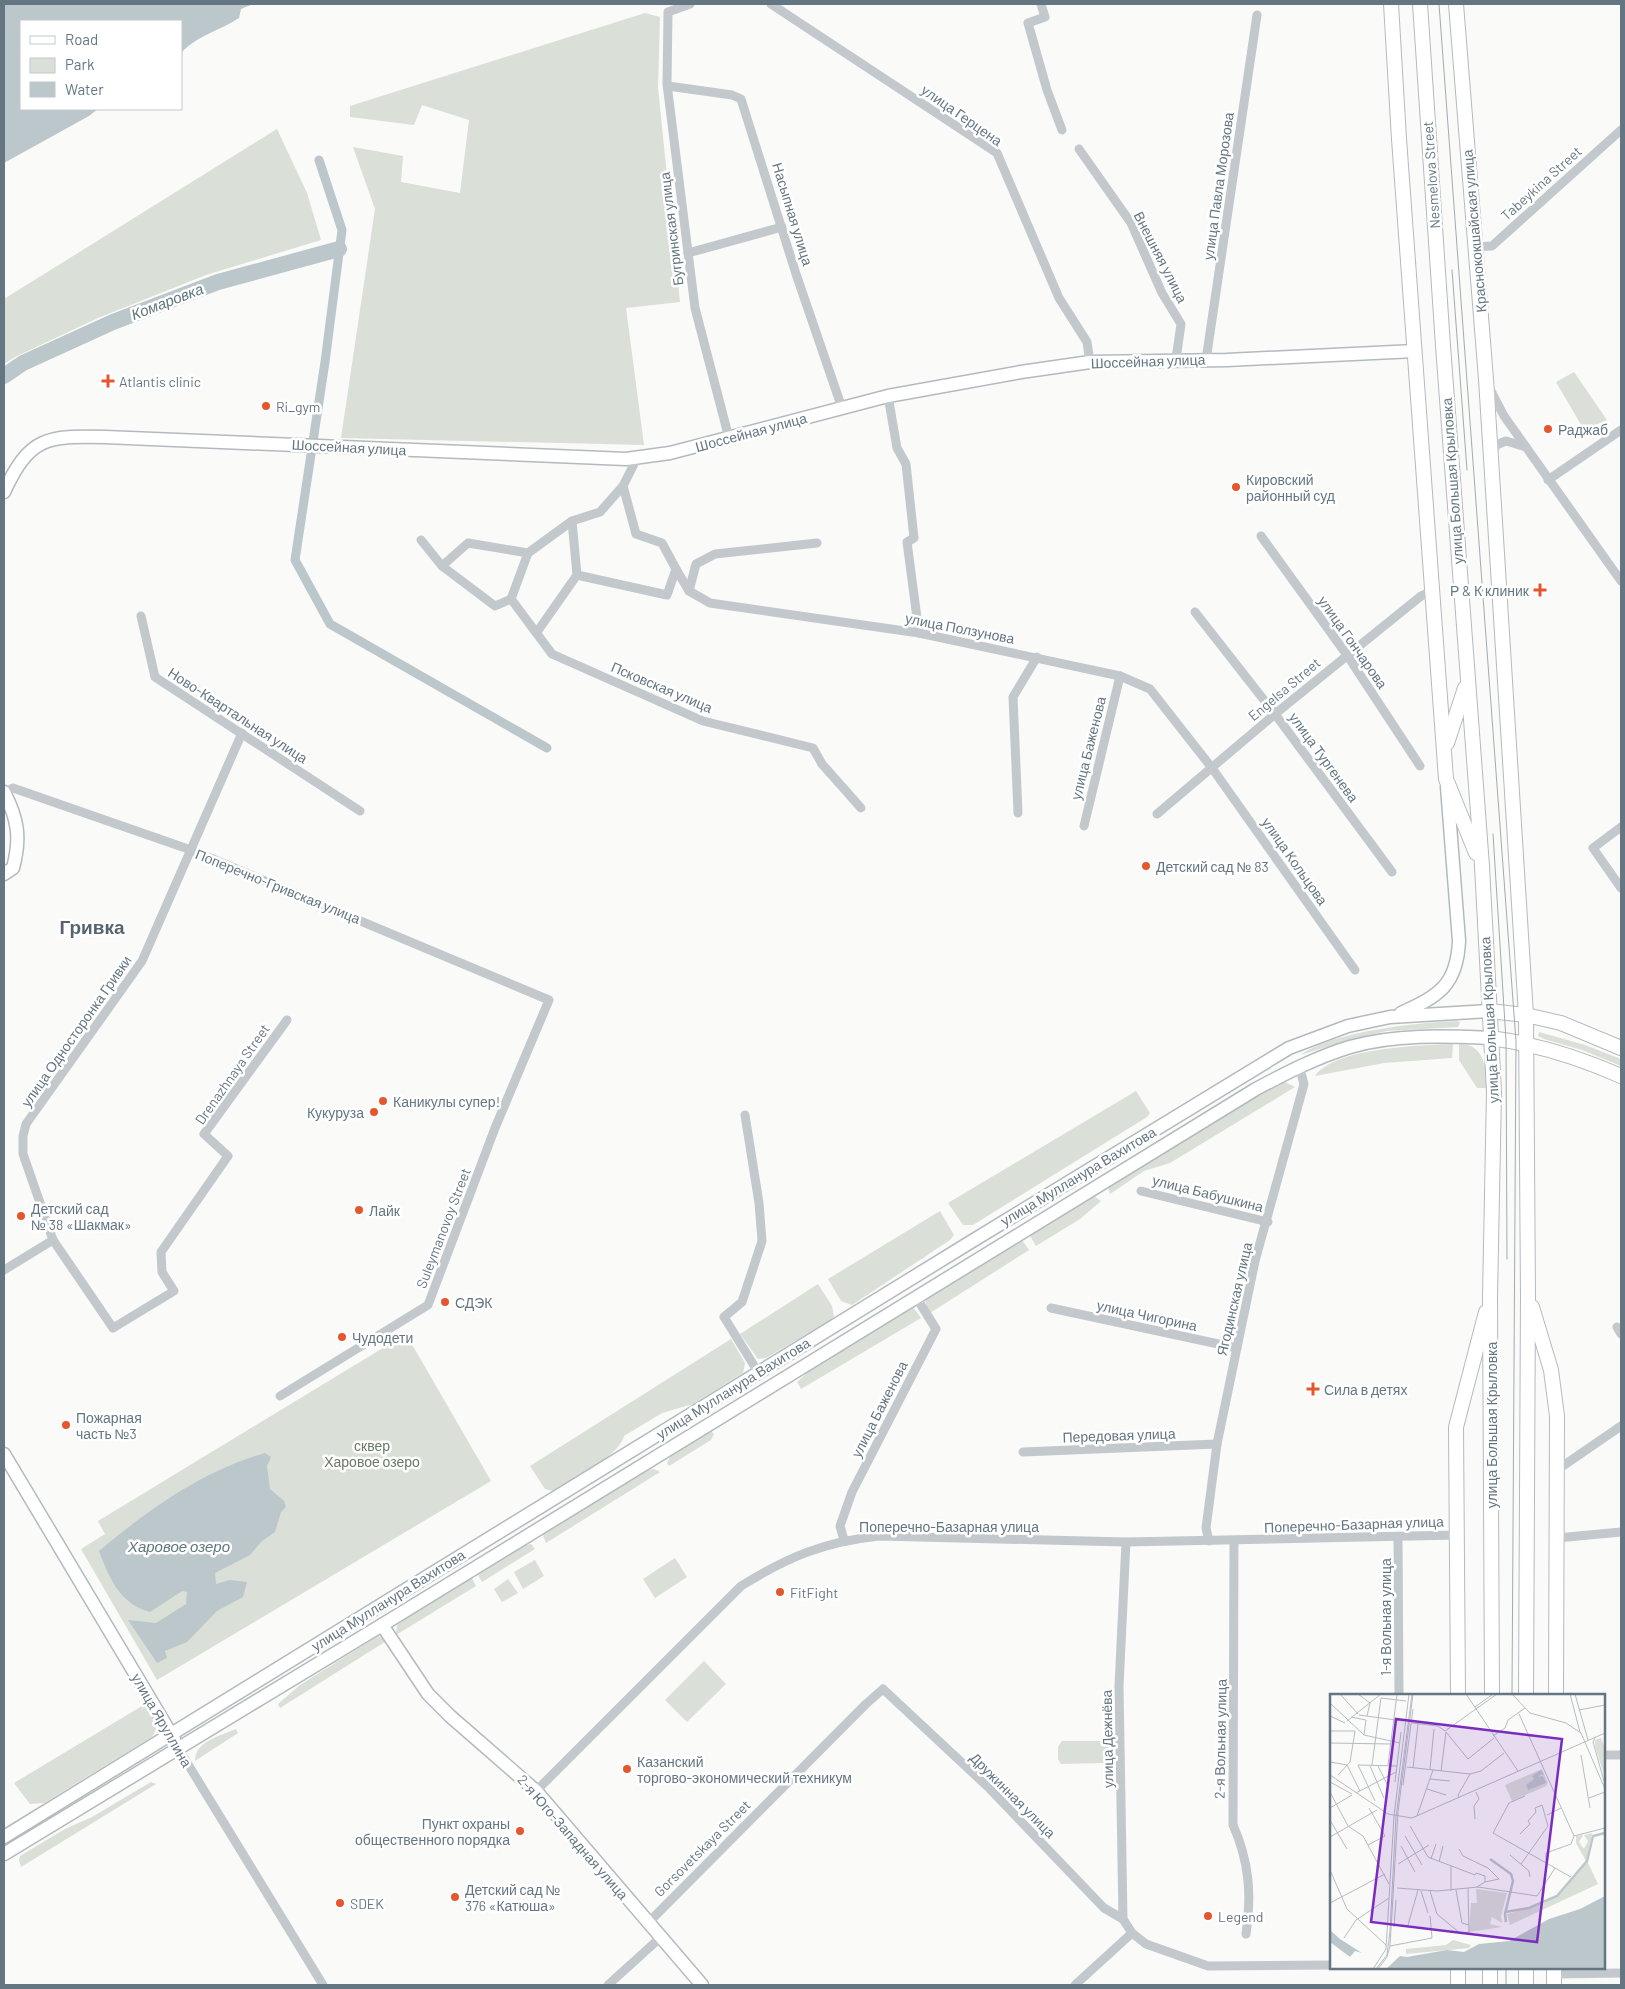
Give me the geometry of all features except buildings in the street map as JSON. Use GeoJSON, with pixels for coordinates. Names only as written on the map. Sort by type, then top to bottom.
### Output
{"type":"FeatureCollection","features":[{"type":"Feature","properties":{"kind":"main road"},"geometry":{"type":"LineString","coordinates":[[1390,1017],[1434,996],[1452,976],[1458,961],[1459,941],[1393,62],[1392,4]]}},
{"type":"Feature","properties":{"kind":"main road","name":"Nesmelova Street"},"geometry":{"type":"LineString","coordinates":[[1420,4],[1443,346]]}},
{"type":"Feature","properties":{"kind":"main road","name":"Краснококшайская улица"},"geometry":{"type":"LineString","coordinates":[[1456,4],[1486,380]]}},
{"type":"Feature","properties":{"kind":"main road","name":"улица Большая Крыловка"},"geometry":{"type":"LineString","coordinates":[[1443,346],[1482,866],[1494,1092],[1490,1297],[1492,1694]]}},
{"type":"Feature","properties":{"kind":"main road","name":"Шоссейная улица"},"geometry":{"type":"LineString","coordinates":[[4,492],[17,465],[29,450],[48,441],[82,437],[604,459],[637,458],[670,453],[888,396],[996,375],[1090,362],[1176,359],[1206,360],[1415,352]]}},
{"type":"Feature","properties":{"kind":"main road"},"geometry":{"type":"LineString","coordinates":[[1486,380],[1527,1043],[1526,1694]]}},
{"type":"Feature","properties":{"kind":"main road"},"geometry":{"type":"LineString","coordinates":[[1444,751],[1467,683]]}},
{"type":"Feature","properties":{"kind":"main road"},"geometry":{"type":"LineString","coordinates":[[1446,779],[1482,866]]}},
{"type":"Feature","properties":{"kind":"main road"},"geometry":{"type":"LineString","coordinates":[[4,792],[17,828],[18,846],[13,868],[4,874]]}},
{"type":"Feature","properties":{"kind":"main road"},"geometry":{"type":"LineString","coordinates":[[1489,1011],[1526,1016],[1561,1024],[1621,1048]]}},
{"type":"Feature","properties":{"kind":"main road","name":"улица Мулланура Вахитова"},"geometry":{"type":"LineString","coordinates":[[4,1837],[758,1372],[1289,1048],[1348,1026],[1390,1017],[1489,1011]]}},
{"type":"Feature","properties":{"kind":"main road","name":"улица Мулланура Вахитова"},"geometry":{"type":"LineString","coordinates":[[4,1854],[382,1625],[1256,1089],[1299,1066],[1351,1047],[1386,1040],[1422,1037],[1490,1038]]}},
{"type":"Feature","properties":{"kind":"main road"},"geometry":{"type":"LineString","coordinates":[[1490,1038],[1527,1043],[1581,1059],[1621,1076]]}},
{"type":"Feature","properties":{"kind":"main road"},"geometry":{"type":"LineString","coordinates":[[1528,1296],[1541,1334],[1554,1386],[1557,1470],[1556,1694]]}},
{"type":"Feature","properties":{"kind":"main road"},"geometry":{"type":"LineString","coordinates":[[1458,1694],[1456,1427],[1464,1389],[1490,1297]]}},
{"type":"Feature","properties":{"kind":"main road","name":"улица Яруллина"},"geometry":{"type":"LineString","coordinates":[[4,1454],[172,1733],[178,1748]]}},
{"type":"Feature","properties":{"kind":"main road","name":"2-я Юго-Западная улица"},"geometry":{"type":"LineString","coordinates":[[382,1625],[428,1694],[450,1716],[536,1791],[702,1985]]}},
{"type":"Feature","properties":{"kind":"main road"},"geometry":{"type":"LineString","coordinates":[[1458,1969],[1458,1985]]}},
{"type":"Feature","properties":{"kind":"main road"},"geometry":{"type":"LineString","coordinates":[[1490,1969],[1490,1985]]}},
{"type":"Feature","properties":{"kind":"main road"},"geometry":{"type":"LineString","coordinates":[[1526,1969],[1526,1985]]}},
{"type":"Feature","properties":{"kind":"street","name":"Бугринская улица"},"geometry":{"type":"LineString","coordinates":[[690,4],[668,12],[668,86],[695,308],[729,438]]}},
{"type":"Feature","properties":{"kind":"street","name":"улица Герцена"},"geometry":{"type":"LineString","coordinates":[[770,4],[997,152],[1059,298],[1087,342],[1090,362]]}},
{"type":"Feature","properties":{"kind":"street"},"geometry":{"type":"LineString","coordinates":[[1041,4],[1045,17],[1028,22],[1047,90],[1062,130]]}},
{"type":"Feature","properties":{"kind":"street","name":"улица Павла Морозова"},"geometry":{"type":"LineString","coordinates":[[1206,360],[1257,16]]}},
{"type":"Feature","properties":{"kind":"street","name":"Насыпная улица"},"geometry":{"type":"LineString","coordinates":[[668,86],[732,95],[741,100],[842,408]]}},
{"type":"Feature","properties":{"kind":"street","name":"Tabeykina Street"},"geometry":{"type":"LineString","coordinates":[[1475,247],[1492,246],[1621,130]]}},
{"type":"Feature","properties":{"kind":"street","name":"Внешняя улица"},"geometry":{"type":"LineString","coordinates":[[1079,149],[1131,223],[1162,294],[1181,324],[1176,359]]}},
{"type":"Feature","properties":{"kind":"street"},"geometry":{"type":"LineString","coordinates":[[688,253],[782,227]]}},
{"type":"Feature","properties":{"kind":"street","name":"Краснококшайская улица"},"geometry":{"type":"LineString","coordinates":[[1486,380],[1496,403],[1548,480],[1621,580]]}},
{"type":"Feature","properties":{"kind":"street"},"geometry":{"type":"LineString","coordinates":[[888,396],[897,448],[906,464],[914,538],[907,542],[919,633]]}},
{"type":"Feature","properties":{"kind":"street"},"geometry":{"type":"LineString","coordinates":[[1548,480],[1621,430]]}},
{"type":"Feature","properties":{"kind":"street"},"geometry":{"type":"LineString","coordinates":[[1493,478],[1493,452],[1496,445],[1510,441],[1526,447]]}},
{"type":"Feature","properties":{"kind":"street"},"geometry":{"type":"LineString","coordinates":[[421,540],[442,566],[495,606],[511,599],[528,553],[572,521],[600,512],[623,486],[637,458]]}},
{"type":"Feature","properties":{"kind":"street"},"geometry":{"type":"LineString","coordinates":[[623,486],[636,534],[662,542],[689,591]]}},
{"type":"Feature","properties":{"kind":"street"},"geometry":{"type":"LineString","coordinates":[[537,632],[578,575],[572,521]]}},
{"type":"Feature","properties":{"kind":"street","name":"улица Гончарова"},"geometry":{"type":"LineString","coordinates":[[1262,536],[1347,656],[1420,766]]}},
{"type":"Feature","properties":{"kind":"street"},"geometry":{"type":"LineString","coordinates":[[442,566],[468,543],[528,553]]}},
{"type":"Feature","properties":{"kind":"street"},"geometry":{"type":"LineString","coordinates":[[689,591],[696,564],[715,554],[818,544]]}},
{"type":"Feature","properties":{"kind":"street"},"geometry":{"type":"LineString","coordinates":[[578,575],[667,594],[676,569]]}},
{"type":"Feature","properties":{"kind":"street","name":"улица Ползунова"},"geometry":{"type":"LineString","coordinates":[[689,591],[710,603],[919,633],[1120,676],[1150,689],[1212,768]]}},
{"type":"Feature","properties":{"kind":"street","name":"Engelsa Street"},"geometry":{"type":"LineString","coordinates":[[1157,814],[1275,714],[1421,596],[1432,591]]}},
{"type":"Feature","properties":{"kind":"street","name":"Псковская улица"},"geometry":{"type":"LineString","coordinates":[[511,599],[552,654],[703,721],[813,748],[822,764],[861,808]]}},
{"type":"Feature","properties":{"kind":"street","name":"улица Тургенева"},"geometry":{"type":"LineString","coordinates":[[1195,612],[1275,714],[1392,872]]}},
{"type":"Feature","properties":{"kind":"street","name":"Ново-Квартальная улица"},"geometry":{"type":"LineString","coordinates":[[141,616],[155,677],[360,811]]}},
{"type":"Feature","properties":{"kind":"street"},"geometry":{"type":"LineString","coordinates":[[1018,813],[1013,697],[1037,657]]}},
{"type":"Feature","properties":{"kind":"street","name":"улица Баженова"},"geometry":{"type":"LineString","coordinates":[[1084,826],[1120,676]]}},
{"type":"Feature","properties":{"kind":"street","name":"улица Односторонка Гривки"},"geometry":{"type":"LineString","coordinates":[[174,1291],[113,1328],[53,1240],[23,1154],[23,1136],[26,1124],[142,961],[242,733]]}},
{"type":"Feature","properties":{"kind":"street","name":"улица Кольцова"},"geometry":{"type":"LineString","coordinates":[[1212,768],[1355,970]]}},
{"type":"Feature","properties":{"kind":"street","name":"Поперечно-Гривская улица"},"geometry":{"type":"LineString","coordinates":[[4,792],[13,788],[191,850],[549,1000]]}},
{"type":"Feature","properties":{"kind":"street"},"geometry":{"type":"LineString","coordinates":[[1621,827],[1592,848],[1621,888]]}},
{"type":"Feature","properties":{"kind":"street","name":"Suleymanovoy Street"},"geometry":{"type":"LineString","coordinates":[[280,1396],[428,1305],[495,1128],[549,1000]]}},
{"type":"Feature","properties":{"kind":"street","name":"Drenazhnaya Street"},"geometry":{"type":"LineString","coordinates":[[174,1291],[162,1272],[161,1252],[228,1156],[204,1134],[287,1020]]}},
{"type":"Feature","properties":{"kind":"street","name":"Ягодинская улица"},"geometry":{"type":"LineString","coordinates":[[1209,1541],[1206,1528],[1217,1444],[1255,1261],[1268,1222],[1304,1084],[1299,1066]]}},
{"type":"Feature","properties":{"kind":"street"},"geometry":{"type":"LineString","coordinates":[[745,1115],[759,1203],[762,1241],[742,1302],[724,1317],[758,1372]]}},
{"type":"Feature","properties":{"kind":"street","name":"улица Бабушкина"},"geometry":{"type":"LineString","coordinates":[[1141,1191],[1268,1222]]}},
{"type":"Feature","properties":{"kind":"street"},"geometry":{"type":"LineString","coordinates":[[4,1270],[53,1240]]}},
{"type":"Feature","properties":{"kind":"street","name":"улица Баженова"},"geometry":{"type":"LineString","coordinates":[[844,1540],[840,1526],[852,1492],[936,1329],[916,1297]]}},
{"type":"Feature","properties":{"kind":"street","name":"улица Чигорина"},"geometry":{"type":"LineString","coordinates":[[1051,1308],[1237,1348]]}},
{"type":"Feature","properties":{"kind":"street"},"geometry":{"type":"LineString","coordinates":[[1557,1470],[1621,1426]]}},
{"type":"Feature","properties":{"kind":"street","name":"Передовая улица"},"geometry":{"type":"LineString","coordinates":[[1023,1452],[1217,1444]]}},
{"type":"Feature","properties":{"kind":"street"},"geometry":{"type":"LineString","coordinates":[[1557,1538],[1621,1532]]}},
{"type":"Feature","properties":{"kind":"street","name":"Поперечно-Базарная улица"},"geometry":{"type":"LineString","coordinates":[[536,1791],[741,1586],[779,1562],[844,1540],[879,1536],[1126,1542],[1398,1538],[1458,1535]]}},
{"type":"Feature","properties":{"kind":"street","name":"1-я Вольная улица"},"geometry":{"type":"LineString","coordinates":[[1398,1538],[1399,1694]]}},
{"type":"Feature","properties":{"kind":"street","name":"2-я Вольная улица"},"geometry":{"type":"LineString","coordinates":[[1234,1541],[1233,1825],[1243,1847],[1249,1875],[1250,1908],[1246,1934]]}},
{"type":"Feature","properties":{"kind":"street","name":"улица Дежнёва"},"geometry":{"type":"LineString","coordinates":[[1123,1919],[1119,1686],[1126,1542]]}},
{"type":"Feature","properties":{"kind":"street","name":"Дружинная улица"},"geometry":{"type":"LineString","coordinates":[[883,1690],[988,1787],[1104,1908],[1123,1919]]}},
{"type":"Feature","properties":{"kind":"street","name":"Gorsovetskaya Street"},"geometry":{"type":"LineString","coordinates":[[648,1922],[859,1710],[883,1690]]}},
{"type":"Feature","properties":{"kind":"street","name":"улица Яруллина"},"geometry":{"type":"LineString","coordinates":[[178,1748],[323,1985]]}},
{"type":"Feature","properties":{"kind":"street"},"geometry":{"type":"LineString","coordinates":[[1605,1755],[1621,1755]]}},
{"type":"Feature","properties":{"kind":"street"},"geometry":{"type":"LineString","coordinates":[[1123,1919],[1132,1933],[1146,1944],[1208,1966],[1330,1965]]}},
{"type":"Feature","properties":{"kind":"street"},"geometry":{"type":"LineString","coordinates":[[1075,1985],[1132,1933]]}},
{"type":"Feature","properties":{"kind":"street"},"geometry":{"type":"LineString","coordinates":[[608,1985],[661,1937]]}},
{"type":"Feature","properties":{"kind":"street"},"geometry":{"type":"LineString","coordinates":[[1554,1976],[1621,1973]]}},
{"type":"Feature","properties":{"kind":"green space"},"geometry":{"type":"Polygon","coordinates":[[[645,13],[660,17],[658,88],[680,302],[626,308],[644,445],[341,438],[375,209],[353,147],[403,156],[401,182],[460,193],[469,120],[422,105],[414,125],[350,117],[350,106],[645,13]]]}},
{"type":"Feature","properties":{"kind":"green space"},"geometry":{"type":"Polygon","coordinates":[[[277,129],[307,193],[321,240],[206,275],[98,318],[4,364],[4,299],[277,129]]]}},
{"type":"Feature","properties":{"kind":"green space"},"geometry":{"type":"Polygon","coordinates":[[[1574,372],[1607,420],[1584,430],[1556,382],[1574,372]]]}},
{"type":"Feature","properties":{"kind":"green space"},"geometry":{"type":"Polygon","coordinates":[[[1460,1022],[1458,1027],[1387,1031],[1300,1055],[1333,1040],[1354,1034],[1398,1026],[1460,1022]]]}},
{"type":"Feature","properties":{"kind":"green space"},"geometry":{"type":"Polygon","coordinates":[[[1539,1032],[1585,1045],[1621,1059],[1621,1066],[1582,1050],[1544,1039],[1538,1036],[1539,1032]]]}},
{"type":"Feature","properties":{"kind":"green space"},"geometry":{"type":"Polygon","coordinates":[[[1453,1044],[1452,1058],[1384,1063],[1315,1076],[1325,1067],[1340,1059],[1358,1054],[1400,1047],[1453,1044]]]}},
{"type":"Feature","properties":{"kind":"green space"},"geometry":{"type":"Polygon","coordinates":[[[1459,1044],[1468,1045],[1479,1053],[1485,1065],[1487,1088],[1477,1088],[1459,1060],[1459,1044]]]}},
{"type":"Feature","properties":{"kind":"green space"},"geometry":{"type":"Polygon","coordinates":[[[1285,1082],[1295,1087],[1170,1163],[1144,1171],[1110,1194],[1108,1187],[1234,1108],[1285,1082]]]}},
{"type":"Feature","properties":{"kind":"green space"},"geometry":{"type":"Polygon","coordinates":[[[1136,1091],[1150,1113],[1147,1117],[973,1225],[963,1225],[948,1203],[1136,1091]]]}},
{"type":"Feature","properties":{"kind":"green space"},"geometry":{"type":"Polygon","coordinates":[[[1094,1196],[1101,1201],[1080,1219],[1036,1246],[1029,1234],[1094,1196]]]}},
{"type":"Feature","properties":{"kind":"green space"},"geometry":{"type":"Polygon","coordinates":[[[940,1211],[954,1235],[950,1240],[852,1305],[841,1301],[828,1279],[940,1211]]]}},
{"type":"Feature","properties":{"kind":"green space"},"geometry":{"type":"Polygon","coordinates":[[[1022,1240],[1029,1250],[930,1313],[925,1301],[929,1297],[1022,1240]]]}},
{"type":"Feature","properties":{"kind":"green space"},"geometry":{"type":"Polygon","coordinates":[[[818,1284],[832,1306],[834,1316],[832,1319],[766,1358],[758,1359],[740,1334],[818,1284]]]}},
{"type":"Feature","properties":{"kind":"green space"},"geometry":{"type":"Polygon","coordinates":[[[913,1307],[921,1318],[801,1389],[797,1382],[816,1365],[913,1307]]]}},
{"type":"Feature","properties":{"kind":"green space","name":"сквер Харовое озеро"},"geometry":{"type":"Polygon","coordinates":[[[406,1334],[491,1481],[157,1680],[81,1549],[105,1534],[98,1521],[406,1334]]]}},
{"type":"Feature","properties":{"kind":"green space"},"geometry":{"type":"Polygon","coordinates":[[[731,1339],[745,1363],[743,1373],[693,1404],[662,1413],[624,1436],[620,1444],[604,1460],[553,1491],[545,1489],[530,1466],[731,1339]]]}},
{"type":"Feature","properties":{"kind":"green space"},"geometry":{"type":"Polygon","coordinates":[[[711,1431],[714,1434],[711,1440],[669,1466],[667,1463],[670,1457],[711,1431]]]}},
{"type":"Feature","properties":{"kind":"green space"},"geometry":{"type":"Polygon","coordinates":[[[654,1469],[660,1472],[546,1543],[543,1536],[546,1532],[647,1470],[654,1469]]]}},
{"type":"Feature","properties":{"kind":"green space"},"geometry":{"type":"Polygon","coordinates":[[[531,1544],[535,1549],[482,1582],[478,1575],[525,1545],[531,1544]]]}},
{"type":"Feature","properties":{"kind":"green space"},"geometry":{"type":"Polygon","coordinates":[[[675,1558],[687,1577],[655,1598],[643,1579],[675,1558]]]}},
{"type":"Feature","properties":{"kind":"green space"},"geometry":{"type":"Polygon","coordinates":[[[535,1560],[544,1576],[523,1589],[514,1572],[535,1560]]]}},
{"type":"Feature","properties":{"kind":"green space"},"geometry":{"type":"Polygon","coordinates":[[[472,1578],[476,1586],[396,1635],[397,1625],[401,1621],[472,1578]]]}},
{"type":"Feature","properties":{"kind":"green space"},"geometry":{"type":"Polygon","coordinates":[[[508,1579],[518,1593],[502,1602],[494,1589],[508,1579]]]}},
{"type":"Feature","properties":{"kind":"green space"},"geometry":{"type":"Polygon","coordinates":[[[378,1636],[388,1640],[280,1708],[278,1704],[300,1685],[378,1636]]]}},
{"type":"Feature","properties":{"kind":"green space"},"geometry":{"type":"Polygon","coordinates":[[[704,1661],[726,1684],[687,1722],[665,1700],[704,1661]]]}},
{"type":"Feature","properties":{"kind":"green space"},"geometry":{"type":"Polygon","coordinates":[[[147,1703],[153,1712],[157,1724],[152,1737],[44,1803],[30,1804],[14,1783],[147,1703]]]}},
{"type":"Feature","properties":{"kind":"green space"},"geometry":{"type":"Polygon","coordinates":[[[236,1729],[238,1733],[195,1761],[196,1754],[204,1744],[236,1729]]]}},
{"type":"Feature","properties":{"kind":"green space"},"geometry":{"type":"Polygon","coordinates":[[[1062,1741],[1105,1741],[1109,1745],[1109,1758],[1106,1763],[1061,1764],[1058,1759],[1058,1747],[1062,1741]]]}},
{"type":"Feature","properties":{"kind":"green space"},"geometry":{"type":"Polygon","coordinates":[[[151,1782],[156,1784],[21,1867],[20,1856],[151,1782]]]}},
{"type":"Feature","properties":{"kind":"water"},"geometry":{"type":"Polygon","coordinates":[[[4,4],[253,4],[241,9],[239,18],[202,37],[182,52],[182,20],[20,20],[20,110],[97,110],[4,163],[4,4]]]}},
{"type":"Feature","properties":{"kind":"water","name":"Харовое озеро"},"geometry":{"type":"Polygon","coordinates":[[[265,1453],[271,1457],[267,1466],[270,1489],[284,1501],[286,1507],[281,1512],[275,1532],[262,1541],[250,1555],[215,1573],[216,1584],[230,1580],[247,1582],[243,1597],[217,1611],[187,1642],[165,1651],[167,1658],[157,1663],[128,1620],[156,1623],[186,1604],[187,1592],[182,1591],[150,1612],[140,1608],[131,1603],[117,1589],[99,1551],[177,1493],[219,1470],[265,1453]]]}},
{"type":"Feature","properties":{"kind":"waterway"},"geometry":{"type":"LineString","coordinates":[[319,160],[342,230],[325,362],[295,560],[330,624],[547,748]]}},
{"type":"Feature","properties":{"kind":"waterway","name":"Комаровка"},"geometry":{"type":"LineString","coordinates":[[4,376],[23,363],[113,322],[218,282],[339,249]]}},
{"type":"Feature","properties":{"kind":"tram line"},"geometry":{"type":"LineString","coordinates":[[1439,4],[1516,1041],[1512,1694]]}},
{"type":"Feature","properties":{"kind":"tram line"},"geometry":{"type":"LineString","coordinates":[[1452,270],[1467,470]]}},
{"type":"Feature","properties":{"kind":"tram line"},"geometry":{"type":"LineString","coordinates":[[1493,834],[1506,1040],[1507,1259]]}},
{"type":"Feature","properties":{"kind":"tram line"},"geometry":{"type":"LineString","coordinates":[[1506,1969],[1506,1985]]}},
{"type":"Feature","properties":{"kind":"place","name":"Atlantis clinic"},"geometry":{"type":"Point","coordinates":[108,381]}},
{"type":"Feature","properties":{"kind":"place","name":"Ri_gym"},"geometry":{"type":"Point","coordinates":[266,406]}},
{"type":"Feature","properties":{"kind":"place","name":"Раджаб"},"geometry":{"type":"Point","coordinates":[1548,429]}},
{"type":"Feature","properties":{"kind":"place","name":"Кировский районный суд"},"geometry":{"type":"Point","coordinates":[1236,487]}},
{"type":"Feature","properties":{"kind":"place","name":"Р & К клиник"},"geometry":{"type":"Point","coordinates":[1540,590]}},
{"type":"Feature","properties":{"kind":"place","name":"Детский сад № 83"},"geometry":{"type":"Point","coordinates":[1146,866]}},
{"type":"Feature","properties":{"kind":"place","name":"Каникулы супер!"},"geometry":{"type":"Point","coordinates":[383,1101]}},
{"type":"Feature","properties":{"kind":"place","name":"Кукуруза"},"geometry":{"type":"Point","coordinates":[374,1112]}},
{"type":"Feature","properties":{"kind":"place","name":"Лайк"},"geometry":{"type":"Point","coordinates":[359,1210]}},
{"type":"Feature","properties":{"kind":"place","name":"Детский сад № 38 «Шакмак»"},"geometry":{"type":"Point","coordinates":[21,1216]}},
{"type":"Feature","properties":{"kind":"place","name":"СДЭК"},"geometry":{"type":"Point","coordinates":[445,1302]}},
{"type":"Feature","properties":{"kind":"place","name":"Чудодети"},"geometry":{"type":"Point","coordinates":[342,1337]}},
{"type":"Feature","properties":{"kind":"place","name":"Сила в детях"},"geometry":{"type":"Point","coordinates":[1313,1389]}},
{"type":"Feature","properties":{"kind":"place","name":"Пожарная часть №3"},"geometry":{"type":"Point","coordinates":[66,1425]}},
{"type":"Feature","properties":{"kind":"place","name":"FitFight"},"geometry":{"type":"Point","coordinates":[780,1592]}},
{"type":"Feature","properties":{"kind":"place","name":"Казанский торгово-экономический техникум"},"geometry":{"type":"Point","coordinates":[627,1769]}},
{"type":"Feature","properties":{"kind":"place","name":"Пункт охраны общественного порядка"},"geometry":{"type":"Point","coordinates":[520,1831]}},
{"type":"Feature","properties":{"kind":"place","name":"Детский сад № 376 «Катюша»"},"geometry":{"type":"Point","coordinates":[455,1897]}},
{"type":"Feature","properties":{"kind":"place","name":"SDEK"},"geometry":{"type":"Point","coordinates":[340,1903]}},
{"type":"Feature","properties":{"kind":"place","name":"Legend"},"geometry":{"type":"Point","coordinates":[1208,1916]}},
{"type":"Feature","properties":{"kind":"district","name":"Гривка"},"geometry":{"type":"Point","coordinates":[92,926]}}]}
